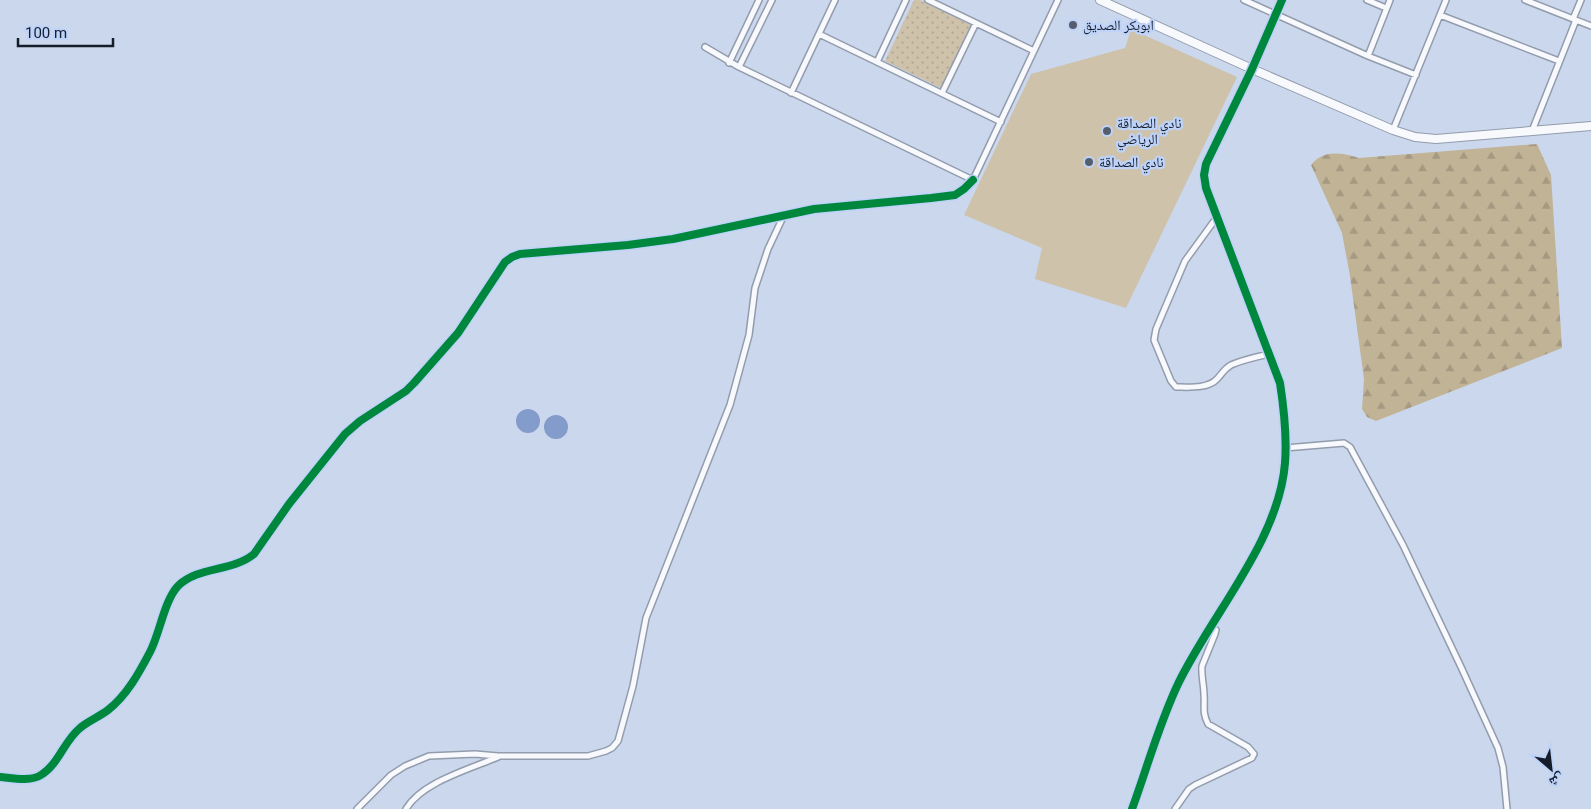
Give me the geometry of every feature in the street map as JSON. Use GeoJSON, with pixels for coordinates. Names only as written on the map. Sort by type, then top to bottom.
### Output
{"type":"FeatureCollection","features":[{"type":"Feature","properties":{"kind":"street"},"geometry":{"type":"LineString","coordinates":[[729,63],[759,0]]}},
{"type":"Feature","properties":{"kind":"street"},"geometry":{"type":"LineString","coordinates":[[739,67],[772,0]]}},
{"type":"Feature","properties":{"kind":"street"},"geometry":{"type":"LineString","coordinates":[[791,93],[835,0]]}},
{"type":"Feature","properties":{"kind":"street"},"geometry":{"type":"LineString","coordinates":[[877,62],[906,0]]}},
{"type":"Feature","properties":{"kind":"street"},"geometry":{"type":"LineString","coordinates":[[928,0],[1034,51]]}},
{"type":"Feature","properties":{"kind":"street"},"geometry":{"type":"LineString","coordinates":[[0,778],[40,776],[51,767],[79,729],[104,713],[118,701],[133,682],[156,641],[170,599],[177,588],[194,576],[234,565],[254,554],[288,504],[345,434],[360,421],[406,391],[458,332],[508,259],[520,254],[650,242],[814,209],[955,194],[964,189],[973,180],[1058,0]]}},
{"type":"Feature","properties":{"kind":"street"},"geometry":{"type":"LineString","coordinates":[[1100,0],[1252,69],[1415,138],[1436,139],[1591,126]]}},
{"type":"Feature","properties":{"kind":"street"},"geometry":{"type":"LineString","coordinates":[[1244,0],[1368,56],[1416,75]]}},
{"type":"Feature","properties":{"kind":"street"},"geometry":{"type":"LineString","coordinates":[[1132,809],[1164,717],[1178,685],[1246,567],[1270,520],[1280,492],[1285,464],[1285,448],[1280,383],[1206,188],[1204,175],[1206,164],[1252,69],[1282,0]]}},
{"type":"Feature","properties":{"kind":"street"},"geometry":{"type":"LineString","coordinates":[[1367,0],[1386,8]]}},
{"type":"Feature","properties":{"kind":"street"},"geometry":{"type":"LineString","coordinates":[[1368,56],[1390,0]]}},
{"type":"Feature","properties":{"kind":"street"},"geometry":{"type":"LineString","coordinates":[[1393,130],[1446,0]]}},
{"type":"Feature","properties":{"kind":"street"},"geometry":{"type":"LineString","coordinates":[[1525,0],[1591,26]]}},
{"type":"Feature","properties":{"kind":"street"},"geometry":{"type":"LineString","coordinates":[[1532,131],[1581,0]]}},
{"type":"Feature","properties":{"kind":"street"},"geometry":{"type":"LineString","coordinates":[[1440,15],[1559,61]]}},
{"type":"Feature","properties":{"kind":"street"},"geometry":{"type":"LineString","coordinates":[[942,93],[976,23]]}},
{"type":"Feature","properties":{"kind":"street"},"geometry":{"type":"LineString","coordinates":[[819,34],[1001,122]]}},
{"type":"Feature","properties":{"kind":"street"},"geometry":{"type":"LineString","coordinates":[[705,47],[729,63],[973,180]]}},
{"type":"Feature","properties":{"kind":"street"},"geometry":{"type":"LineString","coordinates":[[356,809],[390,775],[416,760],[429,756],[475,754],[498,756],[588,756],[612,748],[618,741],[633,686],[646,618],[730,405],[749,335],[755,288],[768,249],[784,215]]}},
{"type":"Feature","properties":{"kind":"street"},"geometry":{"type":"LineString","coordinates":[[1217,217],[1185,261],[1156,329],[1154,340],[1171,381],[1176,386],[1197,387],[1207,385],[1233,364],[1268,354]]}},
{"type":"Feature","properties":{"kind":"street"},"geometry":{"type":"LineString","coordinates":[[1285,448],[1344,443],[1350,447],[1402,545],[1498,748],[1503,767],[1507,809]]}},
{"type":"Feature","properties":{"kind":"street"},"geometry":{"type":"LineString","coordinates":[[1175,809],[1189,789],[1252,758],[1254,754],[1248,747],[1208,724],[1205,718],[1202,666],[1216,630],[1211,626]]}},
{"type":"Feature","properties":{"kind":"street"},"geometry":{"type":"LineString","coordinates":[[406,809],[420,793],[435,784],[498,756]]}},
{"type":"Feature","properties":{"kind":"shaded area"},"geometry":{"type":"Polygon","coordinates":[[[914,0],[920,0],[971,25],[941,88],[885,61],[914,0]]]}},
{"type":"Feature","properties":{"kind":"shaded area","name":"نادي الصداقة الرياضي"},"geometry":{"type":"Polygon","coordinates":[[[1131,29],[1237,77],[1126,308],[1035,279],[1042,248],[964,215],[1031,74],[1125,48],[1131,29]]]}},
{"type":"Feature","properties":{"kind":"green space"},"geometry":{"type":"Polygon","coordinates":[[[1537,144],[1551,175],[1562,348],[1376,421],[1367,417],[1362,409],[1364,379],[1350,276],[1342,233],[1311,165],[1327,154],[1359,158],[1537,144]]]}},
{"type":"Feature","properties":{"kind":"water"},"geometry":{"type":"Polygon","coordinates":[[[528,409],[533,410],[539,416],[539,426],[533,432],[528,433],[523,432],[517,426],[516,421],[517,416],[523,410],[528,409]]]}},
{"type":"Feature","properties":{"kind":"water"},"geometry":{"type":"Polygon","coordinates":[[[556,415],[561,416],[567,422],[567,432],[561,438],[556,439],[551,438],[545,432],[544,427],[545,422],[551,416],[556,415]]]}},
{"type":"Feature","properties":{"kind":"cycle path"},"geometry":{"type":"LineString","coordinates":[[1132,809],[1159,730],[1178,684],[1257,549],[1270,521],[1280,492],[1286,443],[1280,383],[1206,188],[1204,175],[1206,164],[1252,69],[1282,0]]}},
{"type":"Feature","properties":{"kind":"cycle path"},"geometry":{"type":"LineString","coordinates":[[0,777],[26,779],[41,775],[57,759],[74,733],[105,712],[121,698],[146,660],[154,644],[169,600],[178,586],[195,575],[236,564],[254,554],[289,504],[345,434],[360,421],[406,391],[414,383],[458,333],[505,262],[512,257],[520,254],[628,245],[673,239],[814,209],[955,195],[973,180]]}},
{"type":"Feature","properties":{"kind":"place","name":"ابوبكر الصديق"},"geometry":{"type":"Point","coordinates":[1073,25]}},
{"type":"Feature","properties":{"kind":"place","name":"نادي الصداقة الرياضي"},"geometry":{"type":"Point","coordinates":[1107,131]}},
{"type":"Feature","properties":{"kind":"place","name":"نادي الصداقة"},"geometry":{"type":"Point","coordinates":[1089,162]}}]}
